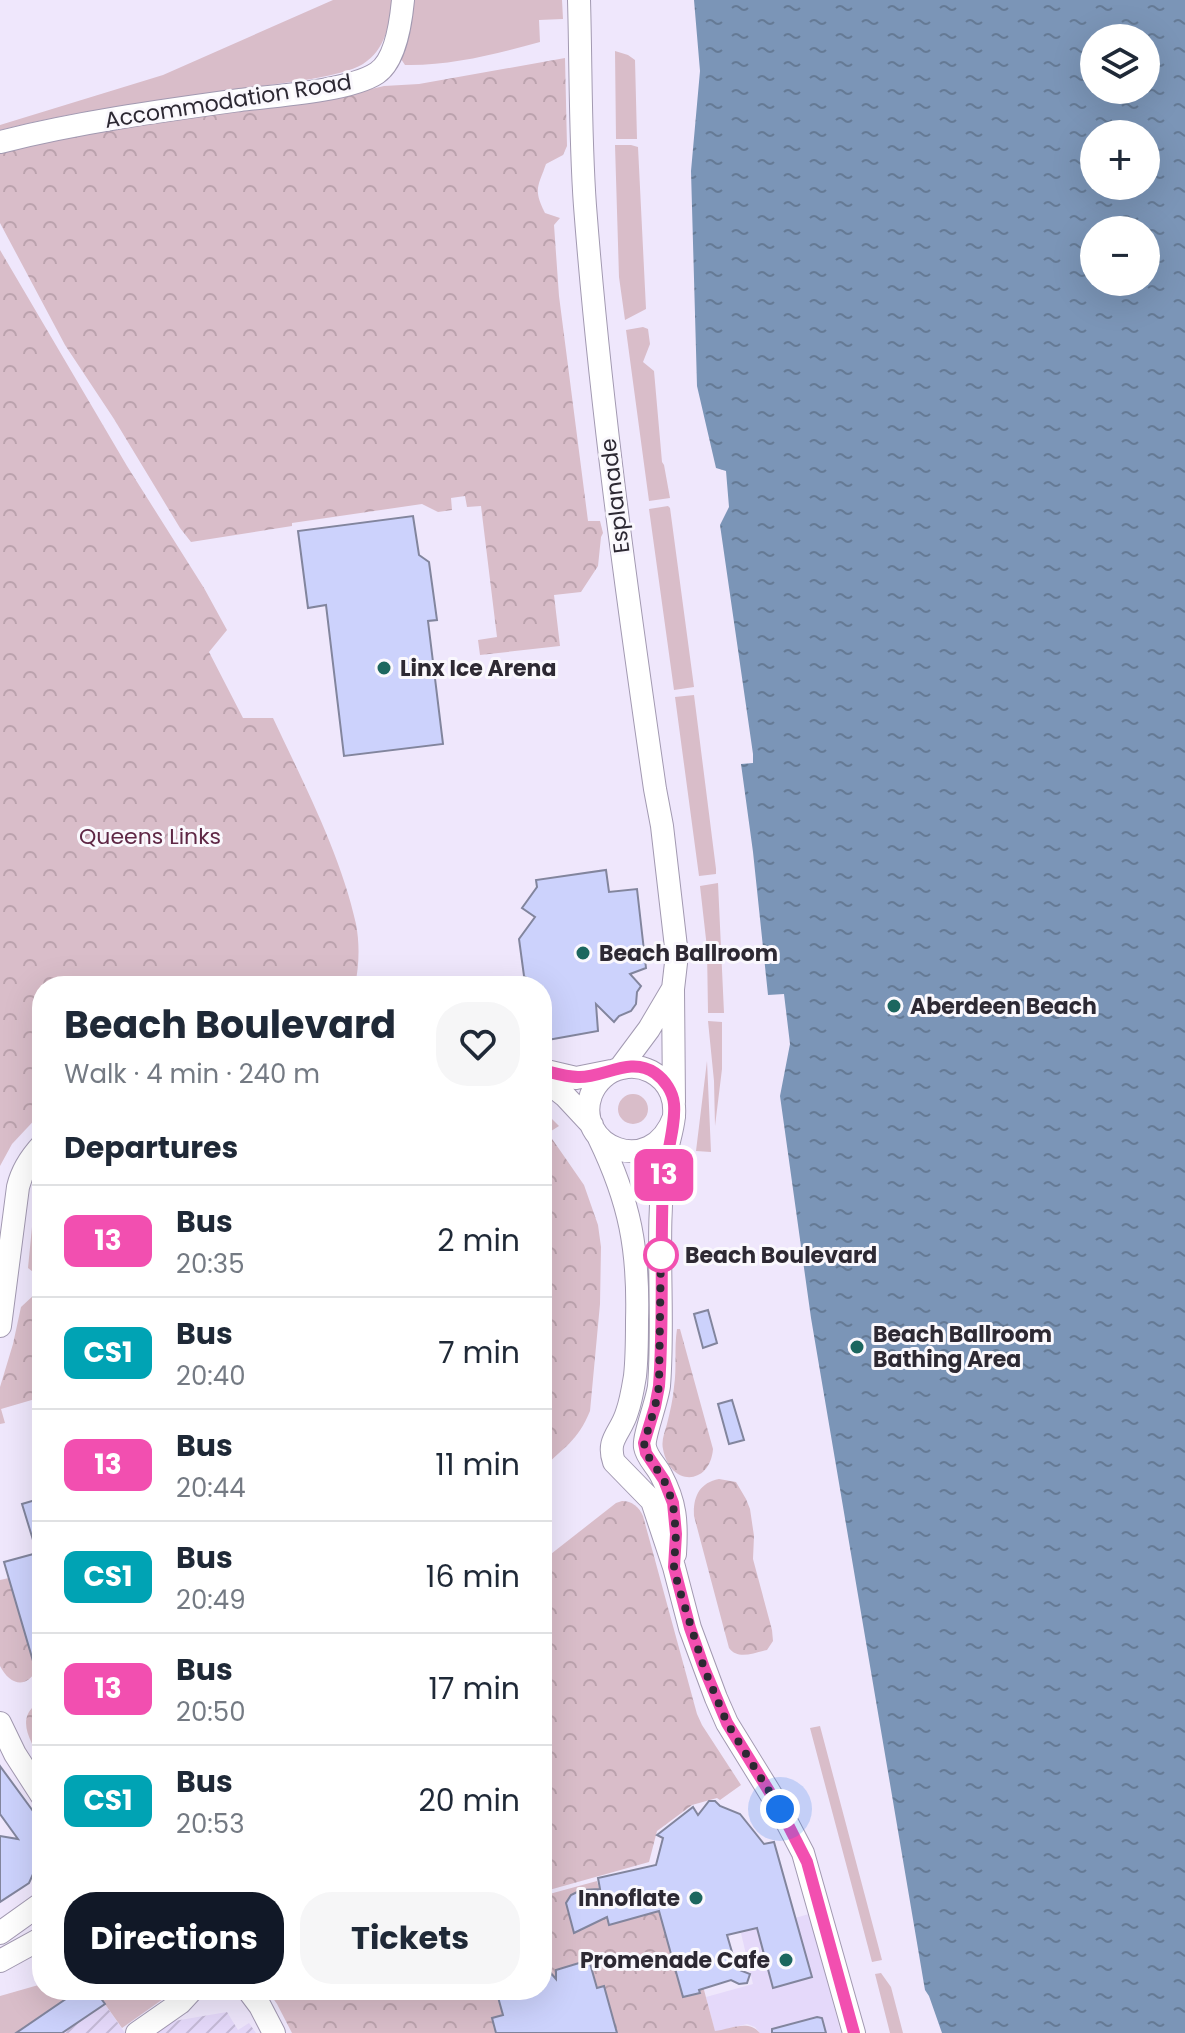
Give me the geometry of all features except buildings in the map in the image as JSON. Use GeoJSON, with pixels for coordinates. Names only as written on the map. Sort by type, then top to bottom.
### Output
{"type":"FeatureCollection","features":[{"type":"Feature","properties":{"kind":"street","name":"Accommodation Road"},"geometry":{"type":"LineString","coordinates":[[0,142],[84,123],[357,82],[376,74],[386,63],[395,43],[403,0]]}},
{"type":"Feature","properties":{"kind":"street","name":"Esplanade"},"geometry":{"type":"LineString","coordinates":[[579,4],[585,204],[600,372],[621,552],[675,932],[674,1110]]}},
{"type":"Feature","properties":{"kind":"street","name":"Esplanade"},"geometry":{"type":"LineString","coordinates":[[616,1069],[649,1029],[673,989]]}},
{"type":"Feature","properties":{"kind":"street"},"geometry":{"type":"LineString","coordinates":[[552,1072],[576,1078],[632,1066],[655,1073],[670,1091],[674,1110],[664,1172],[659,1386],[644,1443],[646,1453],[664,1480],[673,1503],[676,1525],[674,1567]]}},
{"type":"Feature","properties":{"kind":"street"},"geometry":{"type":"LineString","coordinates":[[616,1069],[601,1079],[589,1100],[589,1113],[616,1172],[632,1226],[637,1266],[635,1376],[627,1414],[610,1448],[614,1462],[652,1501],[695,1641],[721,1710],[780,1809],[807,1862],[854,2033]]}},
{"type":"Feature","properties":{"kind":"street"},"geometry":{"type":"LineString","coordinates":[[552,1086],[610,1146],[623,1151],[636,1152],[650,1148],[661,1140],[669,1130],[674,1110]]}},
{"type":"Feature","properties":{"kind":"street"},"geometry":{"type":"LineString","coordinates":[[0,1326],[3,1279],[18,1187],[32,1157]]}},
{"type":"Feature","properties":{"kind":"street"},"geometry":{"type":"LineString","coordinates":[[0,1723],[32,1780]]}},
{"type":"Feature","properties":{"kind":"street"},"geometry":{"type":"LineString","coordinates":[[0,1933],[32,1910]]}},
{"type":"Feature","properties":{"kind":"street"},"geometry":{"type":"LineString","coordinates":[[0,1961],[32,1943]]}},
{"type":"Feature","properties":{"kind":"street"},"geometry":{"type":"LineString","coordinates":[[137,2033],[183,2000]]}},
{"type":"Feature","properties":{"kind":"street"},"geometry":{"type":"LineString","coordinates":[[256,2000],[274,2033]]}},
{"type":"Feature","properties":{"kind":"shaded area"},"geometry":{"type":"Polygon","coordinates":[[[809,1914],[841,2033],[760,2033],[747,2024],[715,2032],[706,1997],[753,1984],[741,1933],[809,1914]]]}},
{"type":"Feature","properties":{"kind":"shaded area"},"geometry":{"type":"Polygon","coordinates":[[[64,2000],[102,2000],[125,2033],[16,2033],[64,2000]]]}},
{"type":"Feature","properties":{"kind":"shaded area"},"geometry":{"type":"Polygon","coordinates":[[[227,2012],[238,2030],[249,2023],[256,2033],[156,2033],[174,2021],[227,2012]]]}},
{"type":"Feature","properties":{"kind":"green space"},"geometry":{"type":"Polygon","coordinates":[[[333,0],[393,0],[382,44],[371,58],[354,69],[311,79],[95,110],[0,130],[0,125],[163,75],[333,0]]]}},
{"type":"Feature","properties":{"kind":"green space"},"geometry":{"type":"Polygon","coordinates":[[[411,0],[562,0],[563,19],[539,20],[540,42],[456,61],[405,65],[401,59],[411,0]]]}},
{"type":"Feature","properties":{"kind":"green space"},"geometry":{"type":"Polygon","coordinates":[[[615,51],[635,60],[637,139],[616,139],[615,51]]]}},
{"type":"Feature","properties":{"kind":"green space"},"geometry":{"type":"Polygon","coordinates":[[[565,58],[567,146],[563,155],[546,164],[538,193],[545,213],[560,218],[554,225],[559,296],[588,521],[600,521],[603,533],[598,566],[581,592],[554,595],[560,646],[480,655],[478,640],[497,637],[481,506],[467,507],[465,496],[451,498],[452,510],[438,512],[422,504],[191,542],[65,345],[0,223],[0,153],[111,128],[350,94],[384,86],[419,84],[565,58]]]}},
{"type":"Feature","properties":{"kind":"green space"},"geometry":{"type":"Polygon","coordinates":[[[615,145],[638,147],[646,309],[625,320],[619,277],[615,145]]]}},
{"type":"Feature","properties":{"kind":"green space","name":"Queens Links"},"geometry":{"type":"Polygon","coordinates":[[[0,250],[227,630],[209,652],[243,718],[273,718],[341,872],[356,924],[358,955],[356,976],[32,976],[32,1123],[12,1144],[0,1166],[0,250]]]}},
{"type":"Feature","properties":{"kind":"green space"},"geometry":{"type":"Polygon","coordinates":[[[648,329],[650,344],[643,362],[654,371],[662,462],[670,498],[649,501],[626,330],[648,329]]]}},
{"type":"Feature","properties":{"kind":"green space"},"geometry":{"type":"Polygon","coordinates":[[[668,506],[694,687],[674,690],[649,509],[668,506]]]}},
{"type":"Feature","properties":{"kind":"green space"},"geometry":{"type":"Polygon","coordinates":[[[694,695],[716,869],[716,874],[699,876],[675,697],[694,695]]]}},
{"type":"Feature","properties":{"kind":"green space"},"geometry":{"type":"Polygon","coordinates":[[[718,883],[724,1013],[708,1013],[707,948],[700,886],[718,883]]]}},
{"type":"Feature","properties":{"kind":"green space"},"geometry":{"type":"Polygon","coordinates":[[[708,1021],[722,1022],[722,1069],[715,1126],[714,1081],[708,1021]]]}},
{"type":"Feature","properties":{"kind":"green space"},"geometry":{"type":"Polygon","coordinates":[[[707,1061],[711,1152],[696,1151],[707,1061]]]}},
{"type":"Feature","properties":{"kind":"green space"},"geometry":{"type":"Polygon","coordinates":[[[633,1094],[639,1095],[647,1103],[647,1115],[639,1123],[633,1124],[627,1123],[619,1115],[618,1109],[619,1103],[627,1095],[633,1094]]]}},
{"type":"Feature","properties":{"kind":"green space"},"geometry":{"type":"Polygon","coordinates":[[[552,1119],[559,1126],[552,1130],[552,1119]]]}},
{"type":"Feature","properties":{"kind":"green space"},"geometry":{"type":"Polygon","coordinates":[[[552,1139],[584,1185],[598,1225],[601,1247],[600,1304],[590,1411],[575,1437],[552,1459],[552,1139]]]}},
{"type":"Feature","properties":{"kind":"green space"},"geometry":{"type":"Polygon","coordinates":[[[32,1227],[32,1271],[28,1268],[32,1227]]]}},
{"type":"Feature","properties":{"kind":"green space"},"geometry":{"type":"Polygon","coordinates":[[[32,1297],[32,1400],[1,1409],[5,1423],[0,1424],[0,1387],[21,1307],[32,1297]]]}},
{"type":"Feature","properties":{"kind":"green space"},"geometry":{"type":"Polygon","coordinates":[[[677,1329],[680,1329],[713,1449],[705,1470],[690,1477],[673,1470],[663,1446],[674,1392],[677,1329]]]}},
{"type":"Feature","properties":{"kind":"green space"},"geometry":{"type":"Polygon","coordinates":[[[719,1479],[736,1482],[750,1509],[753,1559],[773,1641],[767,1650],[751,1654],[737,1654],[729,1648],[694,1516],[695,1503],[702,1487],[719,1479]]]}},
{"type":"Feature","properties":{"kind":"green space"},"geometry":{"type":"Polygon","coordinates":[[[629,1502],[643,1516],[697,1714],[741,1785],[720,1800],[717,1798],[692,1805],[657,1831],[649,1862],[552,1889],[552,1553],[616,1503],[629,1502]]]}},
{"type":"Feature","properties":{"kind":"green space"},"geometry":{"type":"Polygon","coordinates":[[[9,1578],[32,1656],[32,1676],[23,1682],[8,1677],[0,1666],[0,1580],[9,1578]]]}},
{"type":"Feature","properties":{"kind":"green space"},"geometry":{"type":"Polygon","coordinates":[[[32,1708],[32,1743],[26,1726],[32,1708]]]}},
{"type":"Feature","properties":{"kind":"green space"},"geometry":{"type":"Polygon","coordinates":[[[820,1726],[882,1960],[872,1962],[810,1728],[820,1726]]]}},
{"type":"Feature","properties":{"kind":"green space"},"geometry":{"type":"Polygon","coordinates":[[[597,1881],[609,1924],[681,1904],[715,2031],[750,2026],[760,2033],[292,2033],[274,2000],[552,2000],[552,1893],[597,1881]]]}},
{"type":"Feature","properties":{"kind":"green space"},"geometry":{"type":"Polygon","coordinates":[[[881,1973],[891,1987],[903,2033],[890,2033],[875,1974],[881,1973]]]}},
{"type":"Feature","properties":{"kind":"green space"},"geometry":{"type":"Polygon","coordinates":[[[32,1987],[32,2000],[64,2000],[16,2033],[0,2033],[0,1996],[32,1987]]]}},
{"type":"Feature","properties":{"kind":"green space"},"geometry":{"type":"Polygon","coordinates":[[[102,2000],[162,2000],[122,2028],[102,2000]]]}},
{"type":"Feature","properties":{"kind":"water","name":"Aberdeen Beach"},"geometry":{"type":"Polygon","coordinates":[[[694,0],[1185,0],[1185,2033],[942,2033],[925,1990],[811,1318],[780,1096],[790,1044],[784,994],[768,995],[741,764],[753,763],[753,754],[720,525],[729,507],[726,471],[716,468],[697,386],[691,171],[700,71],[694,0]]]}},
{"type":"Feature","properties":{"kind":"bus line","name":"13"},"geometry":{"type":"LineString","coordinates":[[552,1072],[576,1078],[632,1066],[644,1068],[664,1081],[674,1102],[664,1172],[659,1386],[644,1443],[646,1453],[664,1480],[673,1503],[676,1517],[674,1567],[704,1668],[727,1723],[780,1809],[807,1862],[854,2033]]}},
{"type":"Feature","properties":{"kind":"place","name":"Linx Ice Arena"},"geometry":{"type":"Point","coordinates":[384,668]}},
{"type":"Feature","properties":{"kind":"place","name":"Beach Ballroom"},"geometry":{"type":"Point","coordinates":[583,953]}},
{"type":"Feature","properties":{"kind":"place","name":"Aberdeen Beach"},"geometry":{"type":"Point","coordinates":[894,1006]}},
{"type":"Feature","properties":{"kind":"place","name":"Beach Boulevard"},"geometry":{"type":"Point","coordinates":[661,1255]}},
{"type":"Feature","properties":{"kind":"place","name":"Beach Ballroom Bathing Area"},"geometry":{"type":"Point","coordinates":[857,1347]}},
{"type":"Feature","properties":{"kind":"place","name":"Innoflate"},"geometry":{"type":"Point","coordinates":[696,1898]}},
{"type":"Feature","properties":{"kind":"place","name":"Promenade Cafe"},"geometry":{"type":"Point","coordinates":[786,1960]}},
{"type":"Feature","properties":{"kind":"route"},"geometry":{"type":"LineString","coordinates":[[661,1255],[661,1250],[660,1374],[655,1407],[644,1443],[646,1453],[664,1480],[673,1503],[676,1517],[674,1567],[704,1668],[727,1723],[780,1809]]}}]}
